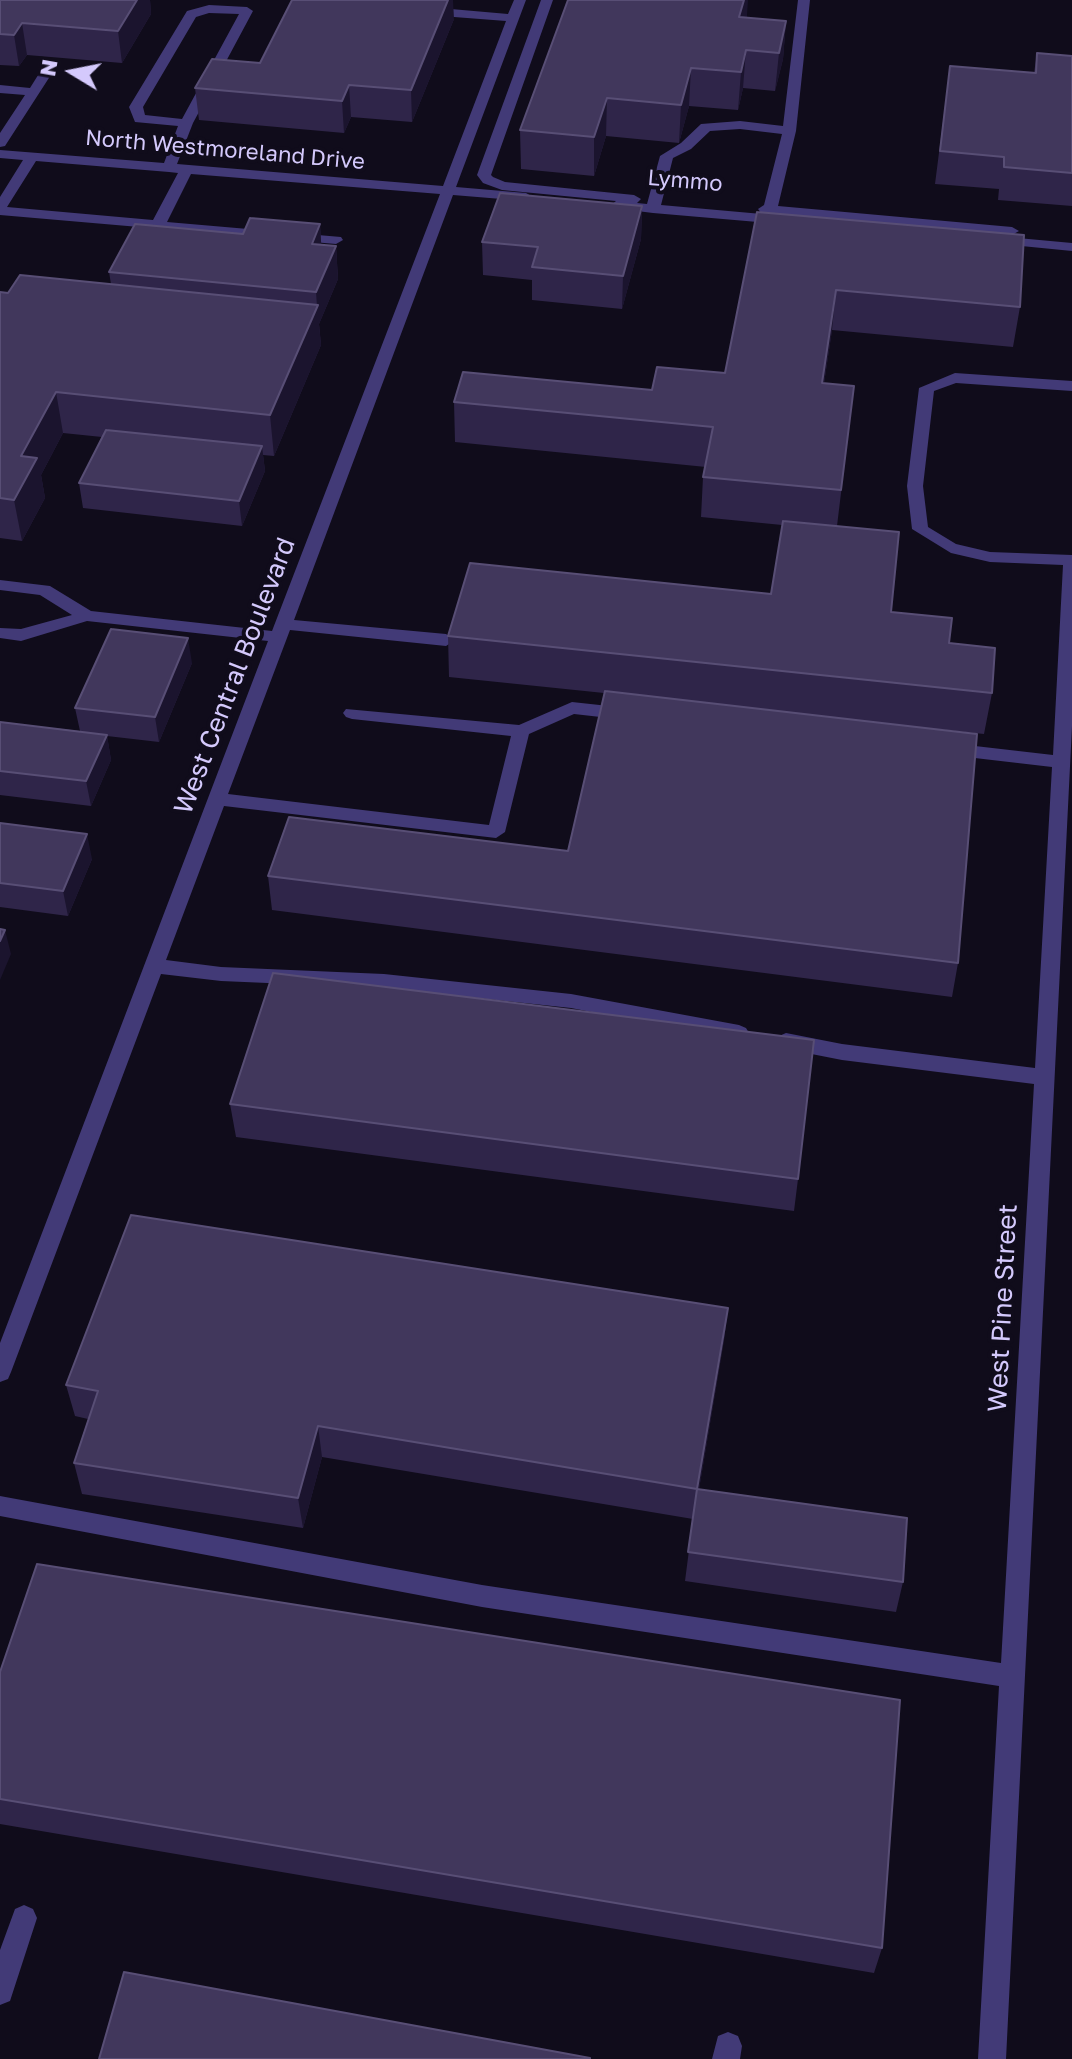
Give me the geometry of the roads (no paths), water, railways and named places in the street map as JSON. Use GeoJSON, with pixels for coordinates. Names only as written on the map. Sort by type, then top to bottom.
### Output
{"type":"FeatureCollection","features":[{"type":"Feature","properties":{"kind":"street","name":"West Central Boulevard"},"geometry":{"type":"LineString","coordinates":[[0,1372],[520,0]]}},
{"type":"Feature","properties":{"kind":"street","name":"Lymmo"},"geometry":{"type":"LineString","coordinates":[[547,0],[484,175],[502,186],[654,205]]}},
{"type":"Feature","properties":{"kind":"street"},"geometry":{"type":"LineString","coordinates":[[769,214],[789,131],[804,0]]}},
{"type":"Feature","properties":{"kind":"street"},"geometry":{"type":"LineString","coordinates":[[169,168],[186,123],[247,11],[209,9],[191,14],[136,107],[140,119],[186,123]]}},
{"type":"Feature","properties":{"kind":"street"},"geometry":{"type":"LineString","coordinates":[[410,9],[513,18]]}},
{"type":"Feature","properties":{"kind":"street"},"geometry":{"type":"LineString","coordinates":[[0,143],[50,67]]}},
{"type":"Feature","properties":{"kind":"street"},"geometry":{"type":"LineString","coordinates":[[0,89],[35,92]]}},
{"type":"Feature","properties":{"kind":"street"},"geometry":{"type":"LineString","coordinates":[[789,131],[740,125],[706,127],[686,146],[667,156],[654,205],[1072,236]]}},
{"type":"Feature","properties":{"kind":"street","name":"North Westmoreland Drive"},"geometry":{"type":"LineString","coordinates":[[0,154],[654,205]]}},
{"type":"Feature","properties":{"kind":"street"},"geometry":{"type":"LineString","coordinates":[[32,156],[0,209],[336,240]]}},
{"type":"Feature","properties":{"kind":"street"},"geometry":{"type":"LineString","coordinates":[[158,225],[187,169]]}},
{"type":"Feature","properties":{"kind":"street"},"geometry":{"type":"LineString","coordinates":[[769,214],[1072,247]]}},
{"type":"Feature","properties":{"kind":"street"},"geometry":{"type":"LineString","coordinates":[[1072,386],[955,378],[927,388],[915,486],[920,529],[951,548],[990,557],[1072,560]]}},
{"type":"Feature","properties":{"kind":"street","name":"West Pine Street"},"geometry":{"type":"LineString","coordinates":[[992,2059],[1072,560]]}},
{"type":"Feature","properties":{"kind":"street"},"geometry":{"type":"LineString","coordinates":[[0,585],[44,590],[87,616]]}},
{"type":"Feature","properties":{"kind":"street"},"geometry":{"type":"LineString","coordinates":[[0,633],[21,635],[87,616],[446,640]]}},
{"type":"Feature","properties":{"kind":"street"},"geometry":{"type":"LineString","coordinates":[[352,713],[521,731],[572,708],[649,716]]}},
{"type":"Feature","properties":{"kind":"street"},"geometry":{"type":"LineString","coordinates":[[216,799],[496,832],[521,731]]}},
{"type":"Feature","properties":{"kind":"street"},"geometry":{"type":"LineString","coordinates":[[926,747],[1061,762]]}},
{"type":"Feature","properties":{"kind":"street"},"geometry":{"type":"LineString","coordinates":[[154,966],[221,974],[384,981],[571,1001],[842,1052],[1044,1077]]}},
{"type":"Feature","properties":{"kind":"street"},"geometry":{"type":"LineString","coordinates":[[0,1506],[482,1596],[1012,1676]]}},
{"type":"Feature","properties":{"kind":"street"},"geometry":{"type":"LineString","coordinates":[[0,1991],[24,1918]]}}]}
